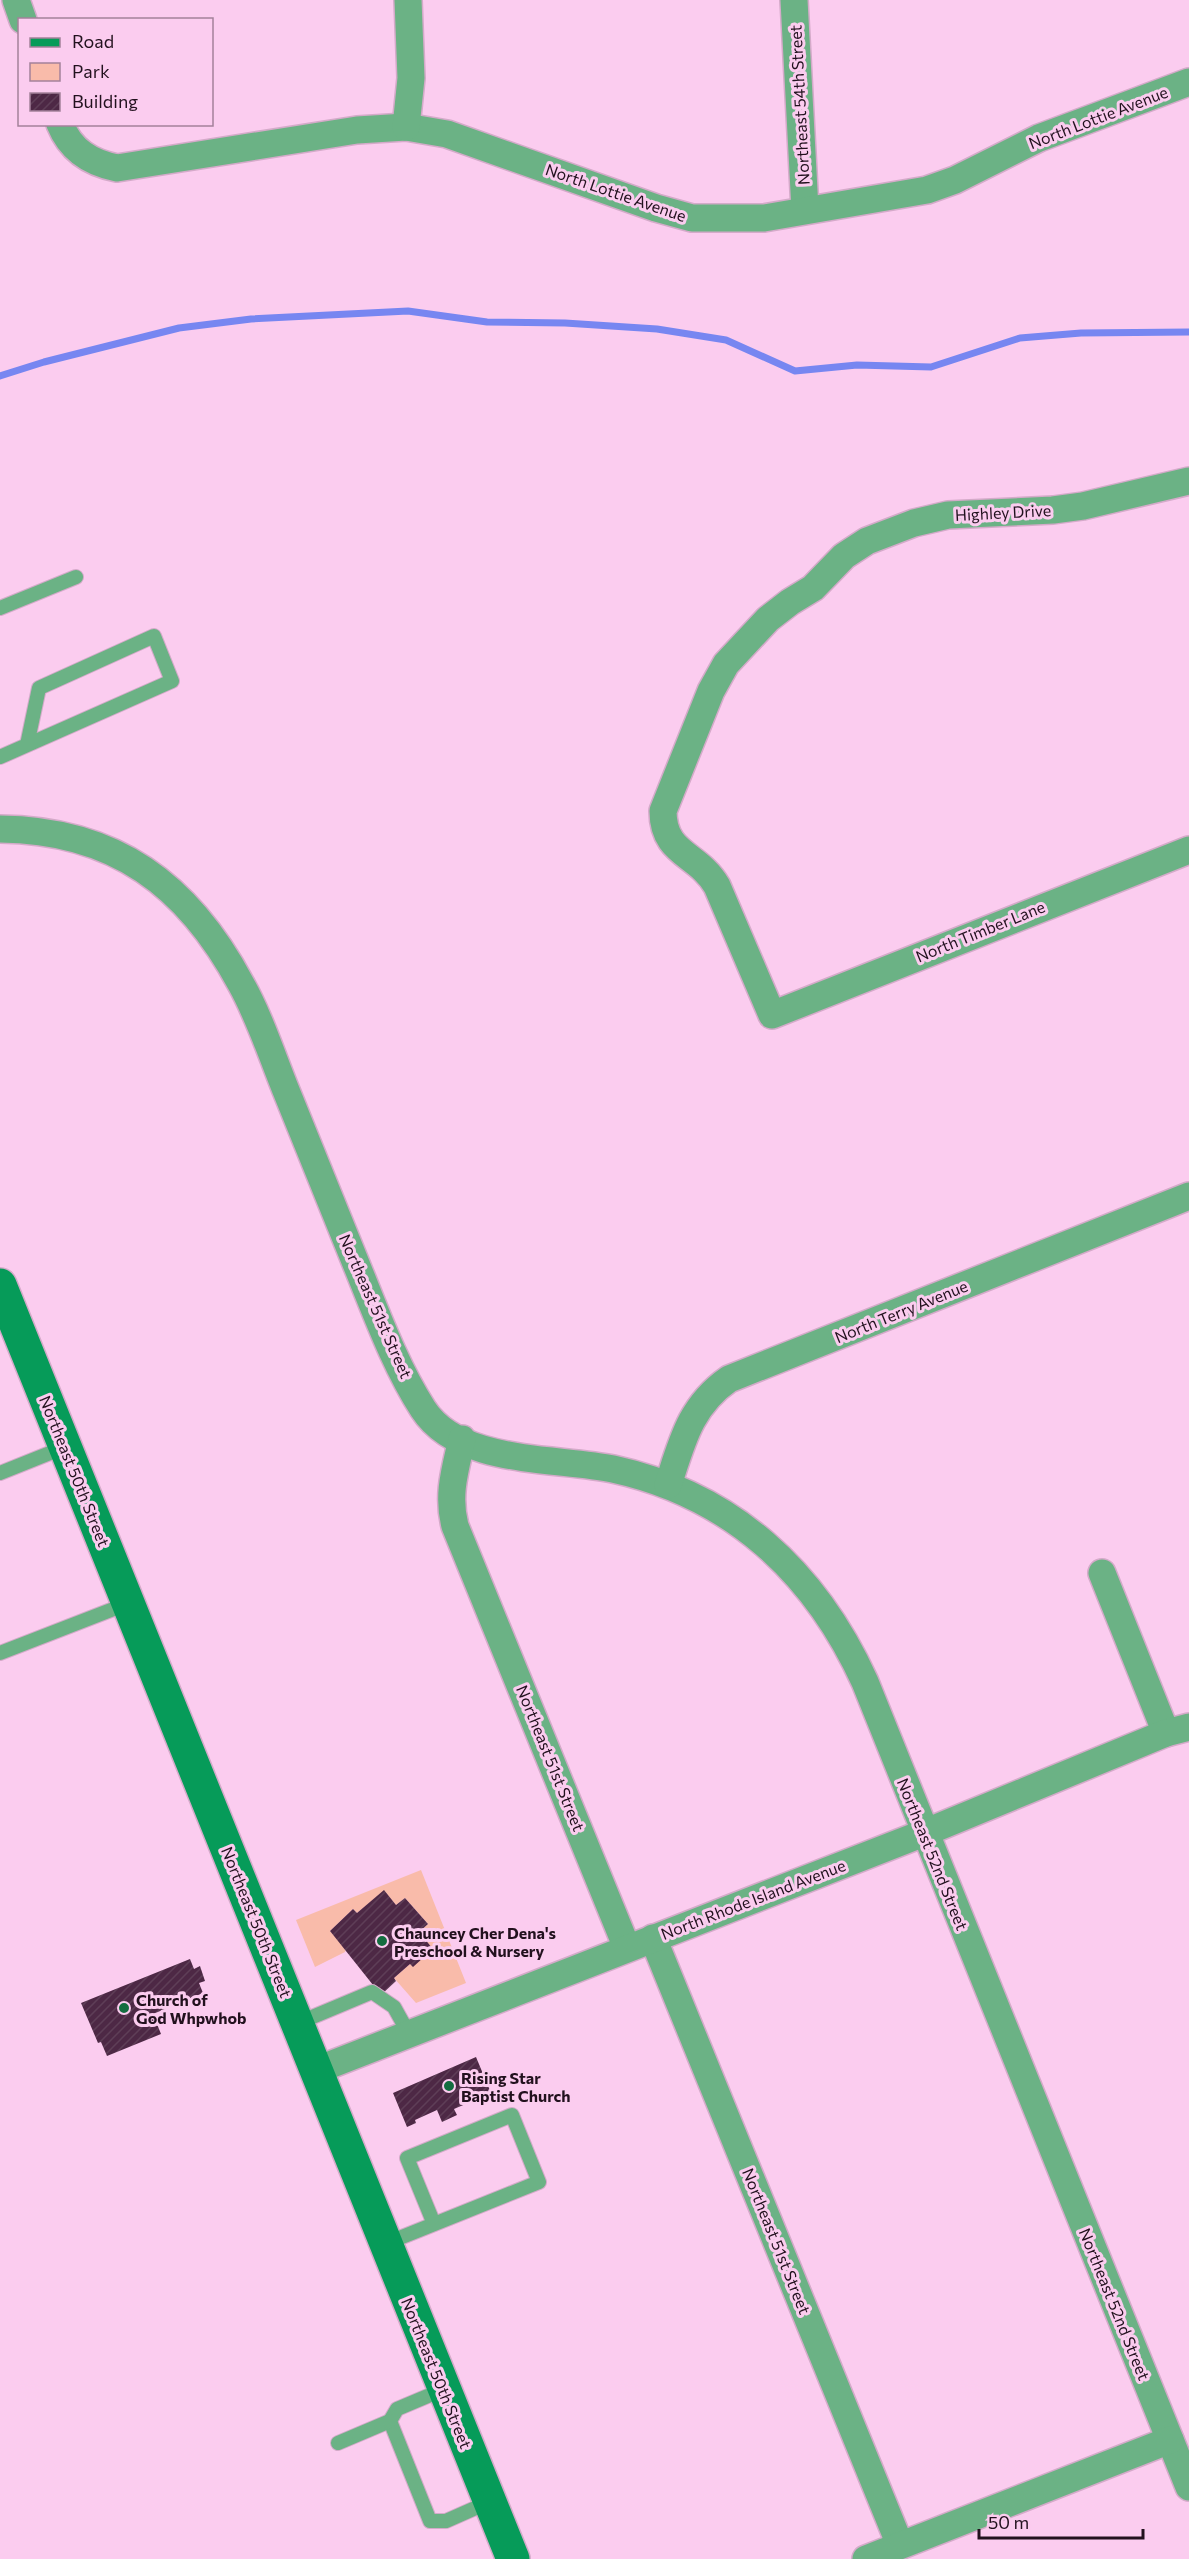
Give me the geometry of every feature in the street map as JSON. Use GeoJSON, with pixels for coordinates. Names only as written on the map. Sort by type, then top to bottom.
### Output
{"type":"FeatureCollection","features":[{"type":"Feature","properties":{"kind":"street"},"geometry":{"type":"LineString","coordinates":[[16,0],[22,18]]}},
{"type":"Feature","properties":{"kind":"street"},"geometry":{"type":"LineString","coordinates":[[406,127],[411,78],[408,0]]}},
{"type":"Feature","properties":{"kind":"street","name":"Northeast 54th Street"},"geometry":{"type":"LineString","coordinates":[[794,0],[805,210]]}},
{"type":"Feature","properties":{"kind":"street","name":"North Lottie Avenue"},"geometry":{"type":"LineString","coordinates":[[61,126],[72,146],[100,165],[117,168],[135,167],[357,130],[406,127],[447,134],[656,208],[692,218],[764,218],[927,190],[955,180],[1039,138],[1189,82]]}},
{"type":"Feature","properties":{"kind":"street","name":"Highley Drive"},"geometry":{"type":"LineString","coordinates":[[772,1015],[708,870],[674,846],[663,824],[666,799],[711,691],[726,664],[768,619],[789,602],[813,588],[844,556],[888,532],[948,515],[1010,513],[1083,506],[1189,481]]}},
{"type":"Feature","properties":{"kind":"street","name":"Northeast 51st Street"},"geometry":{"type":"LineString","coordinates":[[0,829],[38,831],[114,852],[149,871],[208,928],[243,987],[387,1340],[424,1410],[437,1425],[462,1439],[450,1490],[450,1507],[455,1526],[627,1948]]}},
{"type":"Feature","properties":{"kind":"street","name":"North Timber Lane"},"geometry":{"type":"LineString","coordinates":[[772,1015],[1189,850]]}},
{"type":"Feature","properties":{"kind":"street","name":"North Terry Avenue"},"geometry":{"type":"LineString","coordinates":[[668,1485],[691,1420],[712,1391],[729,1379],[1189,1196]]}},
{"type":"Feature","properties":{"kind":"street","name":"Northeast 50th Street"},"geometry":{"type":"LineString","coordinates":[[0,1285],[387,2243],[442,2390],[513,2559]]}},
{"type":"Feature","properties":{"kind":"street","name":"Northeast 52nd Street"},"geometry":{"type":"LineString","coordinates":[[462,1439],[504,1456],[611,1468],[668,1485],[743,1525],[780,1556],[830,1616],[848,1645],[865,1682],[1189,2487]]}},
{"type":"Feature","properties":{"kind":"street"},"geometry":{"type":"LineString","coordinates":[[1102,1572],[1178,1730]]}},
{"type":"Feature","properties":{"kind":"street","name":"North Rhode Island Avenue"},"geometry":{"type":"LineString","coordinates":[[317,2070],[924,1833],[1178,1730]]}},
{"type":"Feature","properties":{"kind":"street","name":"Northeast 51st Street"},"geometry":{"type":"LineString","coordinates":[[653,1938],[900,2545]]}},
{"type":"Feature","properties":{"kind":"street"},"geometry":{"type":"LineString","coordinates":[[866,2559],[1170,2440]]}},
{"type":"Feature","properties":{"kind":"lane"},"geometry":{"type":"LineString","coordinates":[[0,608],[76,577]]}},
{"type":"Feature","properties":{"kind":"lane"},"geometry":{"type":"LineString","coordinates":[[0,757],[172,681],[154,636],[39,688],[27,745]]}},
{"type":"Feature","properties":{"kind":"lane"},"geometry":{"type":"LineString","coordinates":[[0,1473],[66,1447]]}},
{"type":"Feature","properties":{"kind":"lane"},"geometry":{"type":"LineString","coordinates":[[0,1653],[129,1603]]}},
{"type":"Feature","properties":{"kind":"lane"},"geometry":{"type":"LineString","coordinates":[[298,2023],[372,1992],[394,2007],[409,2034]]}},
{"type":"Feature","properties":{"kind":"lane"},"geometry":{"type":"LineString","coordinates":[[387,2243],[539,2182],[512,2115],[407,2158],[434,2224]]}},
{"type":"Feature","properties":{"kind":"lane"},"geometry":{"type":"LineString","coordinates":[[338,2443],[390,2421],[397,2409],[442,2390]]}},
{"type":"Feature","properties":{"kind":"lane"},"geometry":{"type":"LineString","coordinates":[[390,2421],[430,2521],[446,2521],[489,2502]]}},
{"type":"Feature","properties":{"kind":"green space"},"geometry":{"type":"Polygon","coordinates":[[[421,1870],[466,1983],[416,2003],[394,1978],[433,1949],[419,1932],[428,1924],[405,1898],[396,1905],[384,1891],[357,1913],[353,1909],[330,1931],[346,1949],[345,1952],[315,1967],[296,1920],[421,1870]]]}},
{"type":"Feature","properties":{"kind":"building","name":"Chauncey Cher Dena's Preschool & Nursery"},"geometry":{"type":"Polygon","coordinates":[[[384,1890],[396,1905],[405,1898],[428,1924],[419,1932],[433,1949],[413,1967],[410,1964],[394,1978],[396,1981],[381,1995],[330,1931],[353,1909],[357,1913],[384,1890]]]}},
{"type":"Feature","properties":{"kind":"building","name":"Church of God Whpwhob"},"geometry":{"type":"Polygon","coordinates":[[[190,1959],[194,1969],[200,1966],[205,1981],[199,1983],[203,1993],[153,2014],[161,2034],[107,2056],[101,2042],[98,2043],[81,2003],[190,1959]]]}},
{"type":"Feature","properties":{"kind":"building","name":"Rising Star Baptist Church"},"geometry":{"type":"Polygon","coordinates":[[[476,2057],[491,2093],[454,2109],[457,2115],[442,2122],[437,2110],[415,2120],[416,2123],[407,2127],[393,2093],[476,2057]]]}},
{"type":"Feature","properties":{"kind":"waterway"},"geometry":{"type":"LineString","coordinates":[[0,376],[44,362],[179,328],[251,319],[408,311],[487,322],[565,323],[657,329],[726,340],[795,371],[857,365],[931,367],[1020,338],[1081,333],[1189,332]]}},
{"type":"Feature","properties":{"kind":"place","name":"Chauncey Cher Dena's Preschool & Nursery"},"geometry":{"type":"Point","coordinates":[382,1941]}},
{"type":"Feature","properties":{"kind":"place","name":"Church of God Whpwhob"},"geometry":{"type":"Point","coordinates":[124,2008]}},
{"type":"Feature","properties":{"kind":"place","name":"Rising Star Baptist Church"},"geometry":{"type":"Point","coordinates":[449,2086]}}]}
